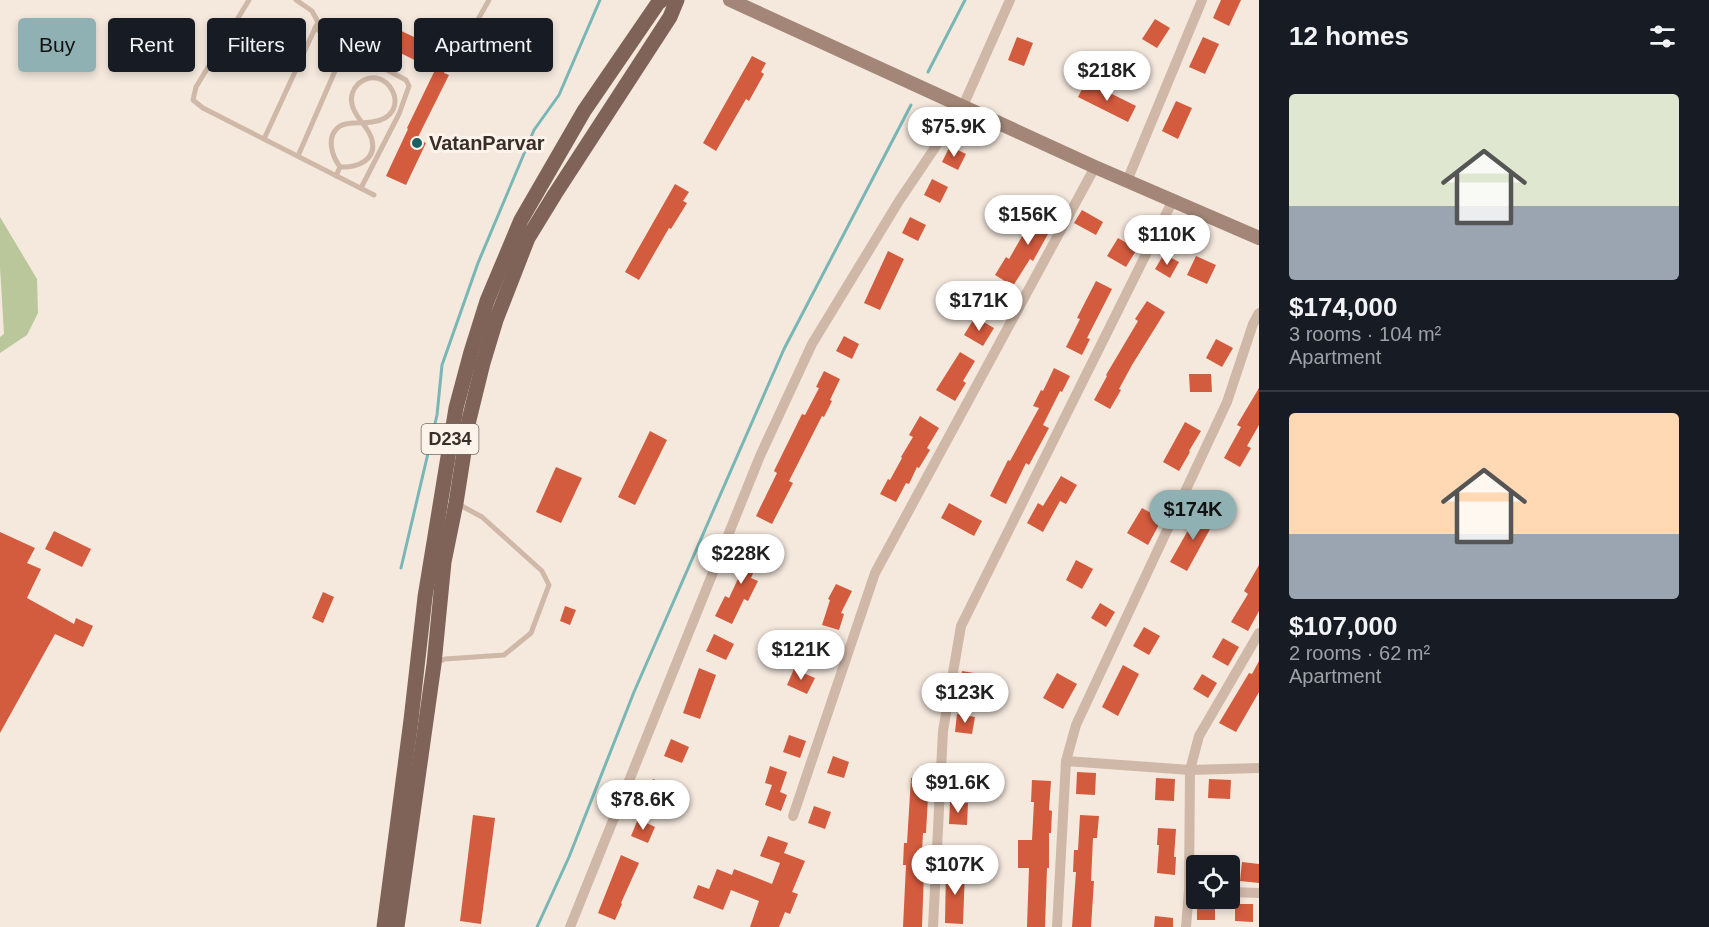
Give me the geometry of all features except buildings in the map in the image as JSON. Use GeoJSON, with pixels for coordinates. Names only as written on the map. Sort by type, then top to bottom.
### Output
{"type":"FeatureCollection","features":[{"type":"Feature","properties":{"kind":"main road","name":"D234"},"geometry":{"type":"LineString","coordinates":[[384,927],[425,597],[456,408],[471,352],[487,301],[521,220],[584,111],[662,0]]}},
{"type":"Feature","properties":{"kind":"main road","name":"D234"},"geometry":{"type":"LineString","coordinates":[[397,927],[434,664],[444,562],[469,420],[483,363],[496,320],[528,238],[670,17],[677,0]]}},
{"type":"Feature","properties":{"kind":"main road"},"geometry":{"type":"LineString","coordinates":[[730,0],[1127,181],[1259,238]]}},
{"type":"Feature","properties":{"kind":"street"},"geometry":{"type":"LineString","coordinates":[[570,927],[760,456],[813,344],[899,201],[963,106],[1010,0]]}},
{"type":"Feature","properties":{"kind":"street"},"geometry":{"type":"LineString","coordinates":[[1127,181],[1202,0]]}},
{"type":"Feature","properties":{"kind":"street"},"geometry":{"type":"LineString","coordinates":[[792,816],[875,573],[1095,166]]}},
{"type":"Feature","properties":{"kind":"street"},"geometry":{"type":"LineString","coordinates":[[933,927],[942,731],[961,626],[1173,200]]}},
{"type":"Feature","properties":{"kind":"street"},"geometry":{"type":"LineString","coordinates":[[1057,927],[1066,761],[1076,725],[1227,402],[1259,313]]}},
{"type":"Feature","properties":{"kind":"street"},"geometry":{"type":"LineString","coordinates":[[1192,855],[1190,770],[1199,736],[1259,633]]}},
{"type":"Feature","properties":{"kind":"street"},"geometry":{"type":"LineString","coordinates":[[1066,761],[1190,770],[1259,768]]}},
{"type":"Feature","properties":{"kind":"street"},"geometry":{"type":"LineString","coordinates":[[1240,892],[1259,893]]}},
{"type":"Feature","properties":{"kind":"street"},"geometry":{"type":"LineString","coordinates":[[1186,927],[1190,909]]}},
{"type":"Feature","properties":{"kind":"lane"},"geometry":{"type":"LineString","coordinates":[[249,0],[196,87],[193,100],[203,108],[374,195]]}},
{"type":"Feature","properties":{"kind":"lane"},"geometry":{"type":"LineString","coordinates":[[264,139],[318,22],[312,11],[297,0]]}},
{"type":"Feature","properties":{"kind":"lane"},"geometry":{"type":"LineString","coordinates":[[479,18],[489,0]]}},
{"type":"Feature","properties":{"kind":"lane"},"geometry":{"type":"LineString","coordinates":[[298,156],[335,72]]}},
{"type":"Feature","properties":{"kind":"lane"},"geometry":{"type":"LineString","coordinates":[[361,188],[399,114],[409,86],[406,80],[391,72]]}},
{"type":"Feature","properties":{"kind":"lane"},"geometry":{"type":"LineString","coordinates":[[340,167],[331,147],[333,135],[340,126],[350,124],[362,123],[379,121],[387,118],[393,110],[395,97],[390,84],[380,79],[366,79],[357,85],[351,94],[351,105],[362,123],[370,133],[373,145],[371,155],[362,164],[351,168],[340,167]]}},
{"type":"Feature","properties":{"kind":"lane"},"geometry":{"type":"LineString","coordinates":[[336,176],[340,167]]}},
{"type":"Feature","properties":{"kind":"lane"},"geometry":{"type":"LineString","coordinates":[[434,664],[446,660],[504,654],[531,633],[549,585],[542,571],[482,517],[456,503]]}},
{"type":"Feature","properties":{"kind":"green space"},"geometry":{"type":"Polygon","coordinates":[[[0,217],[37,279],[38,313],[27,335],[0,353],[0,337],[4,334],[0,217]]]}},
{"type":"Feature","properties":{"kind":"waterway"},"geometry":{"type":"LineString","coordinates":[[401,568],[437,415],[442,365],[478,263],[534,130],[559,95],[600,0]]}},
{"type":"Feature","properties":{"kind":"waterway"},"geometry":{"type":"LineString","coordinates":[[928,72],[965,0]]}},
{"type":"Feature","properties":{"kind":"waterway"},"geometry":{"type":"LineString","coordinates":[[537,927],[569,857],[634,692],[784,349],[911,105]]}},
{"type":"Feature","properties":{"kind":"place","name":"VatanParvar"},"geometry":{"type":"Point","coordinates":[417,143]}}]}
